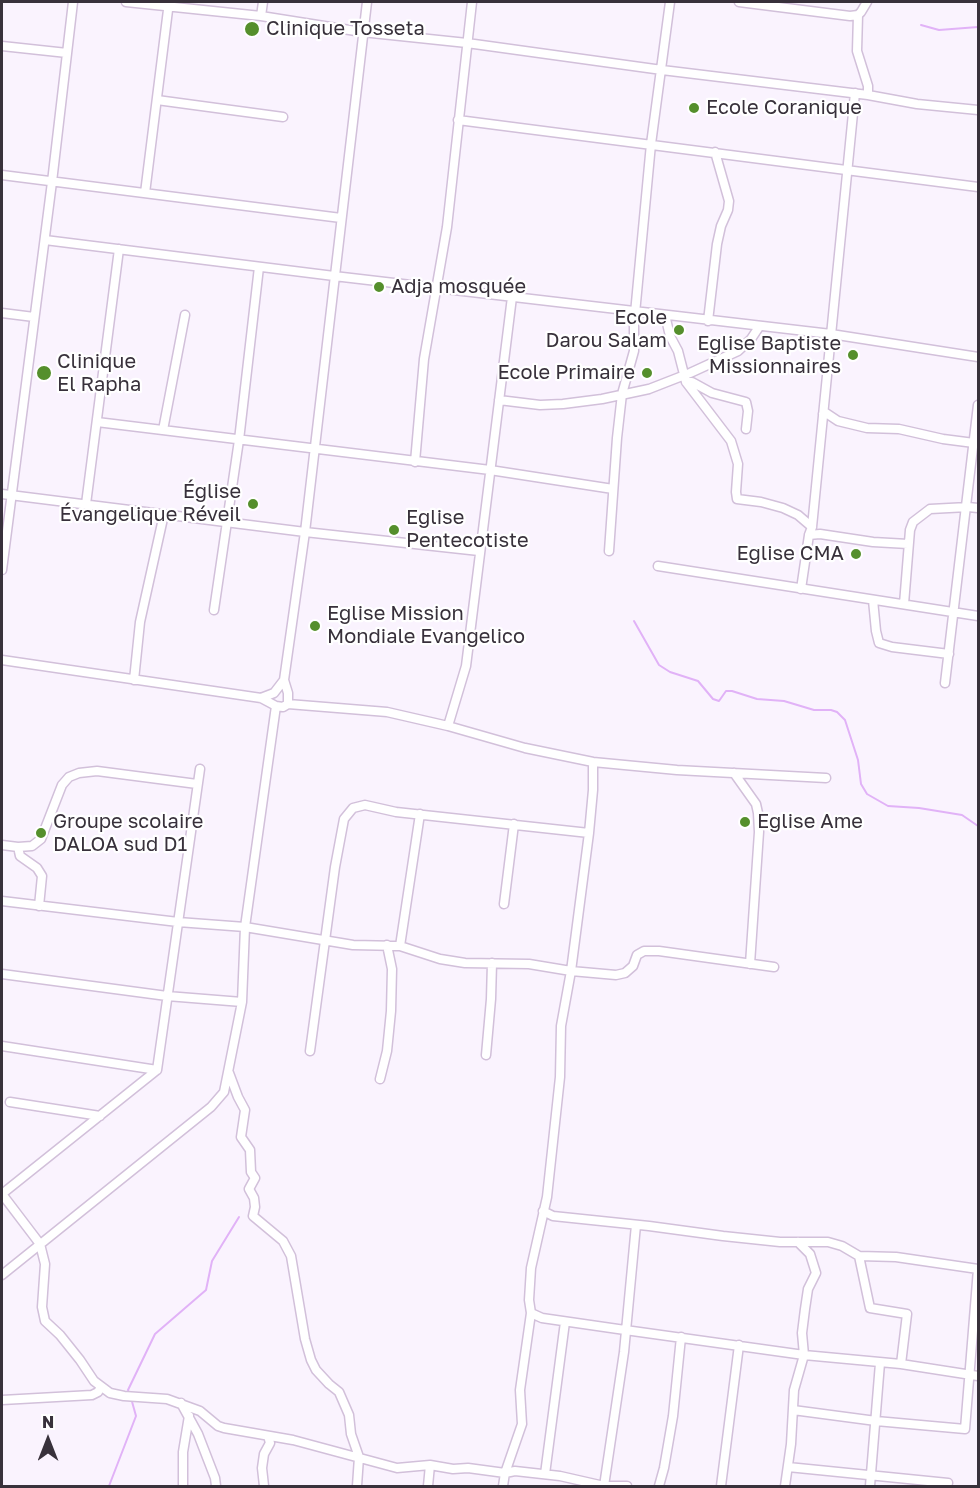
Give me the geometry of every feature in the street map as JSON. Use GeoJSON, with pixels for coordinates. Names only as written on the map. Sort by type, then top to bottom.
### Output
{"type":"FeatureCollection","features":[{"type":"Feature","properties":{"kind":"street"},"geometry":{"type":"LineString","coordinates":[[2,570],[73,2]]}},
{"type":"Feature","properties":{"kind":"street"},"geometry":{"type":"LineString","coordinates":[[126,2],[169,3],[362,32],[467,43],[662,70],[868,94],[917,104],[978,110]]}},
{"type":"Feature","properties":{"kind":"street"},"geometry":{"type":"LineString","coordinates":[[261,16],[263,2]]}},
{"type":"Feature","properties":{"kind":"street"},"geometry":{"type":"LineString","coordinates":[[288,704],[288,693],[284,680],[305,532],[367,2]]}},
{"type":"Feature","properties":{"kind":"street"},"geometry":{"type":"LineString","coordinates":[[415,462],[424,359],[447,227],[472,2]]}},
{"type":"Feature","properties":{"kind":"street"},"geometry":{"type":"LineString","coordinates":[[609,551],[622,394],[634,351],[634,324],[651,144],[670,2]]}},
{"type":"Feature","properties":{"kind":"street"},"geometry":{"type":"LineString","coordinates":[[739,2],[850,16],[858,15]]}},
{"type":"Feature","properties":{"kind":"street"},"geometry":{"type":"LineString","coordinates":[[867,2],[858,15],[857,51],[868,86],[868,94]]}},
{"type":"Feature","properties":{"kind":"street"},"geometry":{"type":"LineString","coordinates":[[145,193],[169,3]]}},
{"type":"Feature","properties":{"kind":"street"},"geometry":{"type":"LineString","coordinates":[[2,46],[67,53]]}},
{"type":"Feature","properties":{"kind":"street"},"geometry":{"type":"LineString","coordinates":[[801,589],[811,531],[855,93]]}},
{"type":"Feature","properties":{"kind":"street"},"geometry":{"type":"LineString","coordinates":[[157,100],[283,117]]}},
{"type":"Feature","properties":{"kind":"street"},"geometry":{"type":"LineString","coordinates":[[459,120],[847,169],[978,188]]}},
{"type":"Feature","properties":{"kind":"street"},"geometry":{"type":"LineString","coordinates":[[708,321],[717,244],[729,201],[715,152]]}},
{"type":"Feature","properties":{"kind":"street"},"geometry":{"type":"LineString","coordinates":[[2,175],[341,218]]}},
{"type":"Feature","properties":{"kind":"street"},"geometry":{"type":"LineString","coordinates":[[45,240],[831,334],[978,357]]}},
{"type":"Feature","properties":{"kind":"street"},"geometry":{"type":"LineString","coordinates":[[86,504],[119,249]]}},
{"type":"Feature","properties":{"kind":"street"},"geometry":{"type":"LineString","coordinates":[[214,610],[239,440],[259,267]]}},
{"type":"Feature","properties":{"kind":"street"},"geometry":{"type":"LineString","coordinates":[[448,726],[466,666],[512,297]]}},
{"type":"Feature","properties":{"kind":"street"},"geometry":{"type":"LineString","coordinates":[[2,313],[34,317]]}},
{"type":"Feature","properties":{"kind":"street"},"geometry":{"type":"LineString","coordinates":[[163,430],[185,315]]}},
{"type":"Feature","properties":{"kind":"street"},"geometry":{"type":"LineString","coordinates":[[665,315],[685,379],[731,441],[738,464],[735,492],[737,499],[783,508],[798,515],[811,531],[820,534],[908,544]]}},
{"type":"Feature","properties":{"kind":"street"},"geometry":{"type":"LineString","coordinates":[[499,400],[540,405],[563,404],[602,399],[685,379],[738,351],[745,346],[759,327]]}},
{"type":"Feature","properties":{"kind":"street"},"geometry":{"type":"LineString","coordinates":[[685,379],[712,393],[746,402],[748,411],[746,429]]}},
{"type":"Feature","properties":{"kind":"street"},"geometry":{"type":"LineString","coordinates":[[945,683],[978,405]]}},
{"type":"Feature","properties":{"kind":"street"},"geometry":{"type":"LineString","coordinates":[[823,414],[826,413],[838,421],[867,428],[899,429],[974,443]]}},
{"type":"Feature","properties":{"kind":"street"},"geometry":{"type":"LineString","coordinates":[[97,422],[490,470],[613,489]]}},
{"type":"Feature","properties":{"kind":"street"},"geometry":{"type":"LineString","coordinates":[[2,494],[479,551]]}},
{"type":"Feature","properties":{"kind":"street"},"geometry":{"type":"LineString","coordinates":[[904,604],[911,525],[924,512],[937,508],[978,508]]}},
{"type":"Feature","properties":{"kind":"street"},"geometry":{"type":"LineString","coordinates":[[134,680],[140,622],[164,514]]}},
{"type":"Feature","properties":{"kind":"street"},"geometry":{"type":"LineString","coordinates":[[658,566],[978,616]]}},
{"type":"Feature","properties":{"kind":"street"},"geometry":{"type":"LineString","coordinates":[[873,600],[879,643],[892,647],[949,654]]}},
{"type":"Feature","properties":{"kind":"street"},"geometry":{"type":"LineString","coordinates":[[2,660],[261,698],[276,706],[288,704],[387,712],[448,726],[525,748],[593,762],[826,778]]}},
{"type":"Feature","properties":{"kind":"street"},"geometry":{"type":"LineString","coordinates":[[261,698],[274,693],[284,680]]}},
{"type":"Feature","properties":{"kind":"street"},"geometry":{"type":"LineString","coordinates":[[2,1275],[211,1107],[224,1092],[242,1002],[245,927],[276,706]]}},
{"type":"Feature","properties":{"kind":"street"},"geometry":{"type":"LineString","coordinates":[[503,1486],[504,1473],[522,1424],[520,1390],[531,1313],[529,1300],[531,1268],[543,1211],[560,1077],[561,1026],[571,971],[589,833],[593,762]]}},
{"type":"Feature","properties":{"kind":"street"},"geometry":{"type":"LineString","coordinates":[[200,769],[157,1070],[2,1194],[40,1244],[45,1264],[42,1306],[45,1321],[60,1335],[100,1387],[116,1395],[151,1397],[180,1403],[200,1411],[218,1426],[293,1440],[397,1468],[468,1467],[504,1473],[515,1471],[545,1474],[604,1486],[627,1486]]}},
{"type":"Feature","properties":{"kind":"street"},"geometry":{"type":"LineString","coordinates":[[2,845],[32,846],[41,838],[62,785],[69,777],[79,773],[97,771],[197,784]]}},
{"type":"Feature","properties":{"kind":"street"},"geometry":{"type":"LineString","coordinates":[[734,773],[756,804],[758,813],[759,832],[750,964]]}},
{"type":"Feature","properties":{"kind":"street"},"geometry":{"type":"LineString","coordinates":[[310,1051],[335,867],[344,819],[347,814],[358,806],[365,805],[396,812],[589,833]]}},
{"type":"Feature","properties":{"kind":"street"},"geometry":{"type":"LineString","coordinates":[[400,946],[420,814]]}},
{"type":"Feature","properties":{"kind":"street"},"geometry":{"type":"LineString","coordinates":[[504,904],[513,824]]}},
{"type":"Feature","properties":{"kind":"street"},"geometry":{"type":"LineString","coordinates":[[18,847],[20,856],[37,868],[42,876],[39,906]]}},
{"type":"Feature","properties":{"kind":"street"},"geometry":{"type":"LineString","coordinates":[[2,901],[178,922],[245,927],[353,945],[400,946],[451,962],[529,964],[616,975],[626,973],[633,966],[638,955],[644,951],[659,951],[774,967]]}},
{"type":"Feature","properties":{"kind":"street"},"geometry":{"type":"LineString","coordinates":[[380,1079],[387,1051],[391,1011],[392,969],[387,945]]}},
{"type":"Feature","properties":{"kind":"street"},"geometry":{"type":"LineString","coordinates":[[486,1055],[492,963]]}},
{"type":"Feature","properties":{"kind":"street"},"geometry":{"type":"LineString","coordinates":[[2,974],[167,996],[242,1002]]}},
{"type":"Feature","properties":{"kind":"street"},"geometry":{"type":"LineString","coordinates":[[2,1046],[157,1070]]}},
{"type":"Feature","properties":{"kind":"street"},"geometry":{"type":"LineString","coordinates":[[228,1072],[246,1110],[241,1137],[250,1150],[251,1172],[255,1178],[249,1189],[254,1198],[253,1216],[283,1241],[291,1256],[305,1339],[311,1360],[316,1370],[339,1392],[349,1415],[351,1434],[359,1457],[357,1486]]}},
{"type":"Feature","properties":{"kind":"street"},"geometry":{"type":"LineString","coordinates":[[10,1102],[100,1116]]}},
{"type":"Feature","properties":{"kind":"street"},"geometry":{"type":"LineString","coordinates":[[543,1211],[553,1216],[723,1236],[828,1242],[842,1246],[859,1256],[896,1257],[978,1269],[975,1376],[965,1429],[876,1421],[793,1410]]}},
{"type":"Feature","properties":{"kind":"street"},"geometry":{"type":"LineString","coordinates":[[604,1486],[624,1352],[636,1225]]}},
{"type":"Feature","properties":{"kind":"street"},"geometry":{"type":"LineString","coordinates":[[785,1486],[794,1390],[804,1354],[802,1333],[805,1309],[808,1289],[816,1273],[810,1254],[798,1242]]}},
{"type":"Feature","properties":{"kind":"street"},"geometry":{"type":"LineString","coordinates":[[859,1256],[870,1308],[907,1314],[901,1364]]}},
{"type":"Feature","properties":{"kind":"street"},"geometry":{"type":"LineString","coordinates":[[531,1313],[542,1318],[565,1322],[804,1354],[901,1364],[975,1376]]}},
{"type":"Feature","properties":{"kind":"street"},"geometry":{"type":"LineString","coordinates":[[545,1474],[565,1322]]}},
{"type":"Feature","properties":{"kind":"street"},"geometry":{"type":"LineString","coordinates":[[659,1486],[673,1416],[681,1337]]}},
{"type":"Feature","properties":{"kind":"street"},"geometry":{"type":"LineString","coordinates":[[722,1486],[739,1345]]}},
{"type":"Feature","properties":{"kind":"street"},"geometry":{"type":"LineString","coordinates":[[870,1486],[880,1363]]}},
{"type":"Feature","properties":{"kind":"street"},"geometry":{"type":"LineString","coordinates":[[2,1400],[92,1395],[98,1392],[100,1387]]}},
{"type":"Feature","properties":{"kind":"street"},"geometry":{"type":"LineString","coordinates":[[180,1403],[189,1416],[215,1478],[216,1486]]}},
{"type":"Feature","properties":{"kind":"street"},"geometry":{"type":"LineString","coordinates":[[183,1486],[183,1452],[189,1416]]}},
{"type":"Feature","properties":{"kind":"street"},"geometry":{"type":"LineString","coordinates":[[264,1486],[262,1468],[264,1454],[270,1443],[268,1436]]}},
{"type":"Feature","properties":{"kind":"street"},"geometry":{"type":"LineString","coordinates":[[428,1486],[430,1466]]}},
{"type":"Feature","properties":{"kind":"street"},"geometry":{"type":"LineString","coordinates":[[788,1467],[948,1484]]}},
{"type":"Feature","properties":{"kind":"waterway"},"geometry":{"type":"LineString","coordinates":[[921,25],[939,30],[978,27]]}},
{"type":"Feature","properties":{"kind":"waterway"},"geometry":{"type":"LineString","coordinates":[[634,621],[659,665],[670,672],[698,681],[713,699],[719,701],[726,691],[732,691],[757,699],[784,701],[814,710],[837,712],[845,720],[858,760],[861,784],[867,794],[888,806],[962,815],[978,826]]}},
{"type":"Feature","properties":{"kind":"waterway"},"geometry":{"type":"LineString","coordinates":[[129,1393],[128,1390],[155,1334],[206,1290],[212,1261],[239,1217]]}},
{"type":"Feature","properties":{"kind":"waterway"},"geometry":{"type":"LineString","coordinates":[[109,1486],[136,1416],[131,1398]]}},
{"type":"Feature","properties":{"kind":"place","name":"Clinique Tosseta"},"geometry":{"type":"Point","coordinates":[252,29]}},
{"type":"Feature","properties":{"kind":"place","name":"Ecole Coranique"},"geometry":{"type":"Point","coordinates":[694,108]}},
{"type":"Feature","properties":{"kind":"place","name":"Adja mosquée"},"geometry":{"type":"Point","coordinates":[379,287]}},
{"type":"Feature","properties":{"kind":"place","name":"Ecole Darou Salam"},"geometry":{"type":"Point","coordinates":[679,330]}},
{"type":"Feature","properties":{"kind":"place","name":"Eglise Baptiste Missionnaires"},"geometry":{"type":"Point","coordinates":[853,355]}},
{"type":"Feature","properties":{"kind":"place","name":"Clinique El Rapha"},"geometry":{"type":"Point","coordinates":[44,373]}},
{"type":"Feature","properties":{"kind":"place","name":"Ecole Primaire"},"geometry":{"type":"Point","coordinates":[647,373]}},
{"type":"Feature","properties":{"kind":"place","name":"Église Évangelique Réveil"},"geometry":{"type":"Point","coordinates":[253,504]}},
{"type":"Feature","properties":{"kind":"place","name":"Eglise Pentecotiste"},"geometry":{"type":"Point","coordinates":[394,530]}},
{"type":"Feature","properties":{"kind":"place","name":"Eglise CMA"},"geometry":{"type":"Point","coordinates":[856,554]}},
{"type":"Feature","properties":{"kind":"place","name":"Eglise Mission Mondiale Evangelico"},"geometry":{"type":"Point","coordinates":[315,626]}},
{"type":"Feature","properties":{"kind":"place","name":"Eglise Ame"},"geometry":{"type":"Point","coordinates":[745,822]}},
{"type":"Feature","properties":{"kind":"place","name":"Groupe scolaire DALOA sud D1"},"geometry":{"type":"Point","coordinates":[41,833]}}]}
